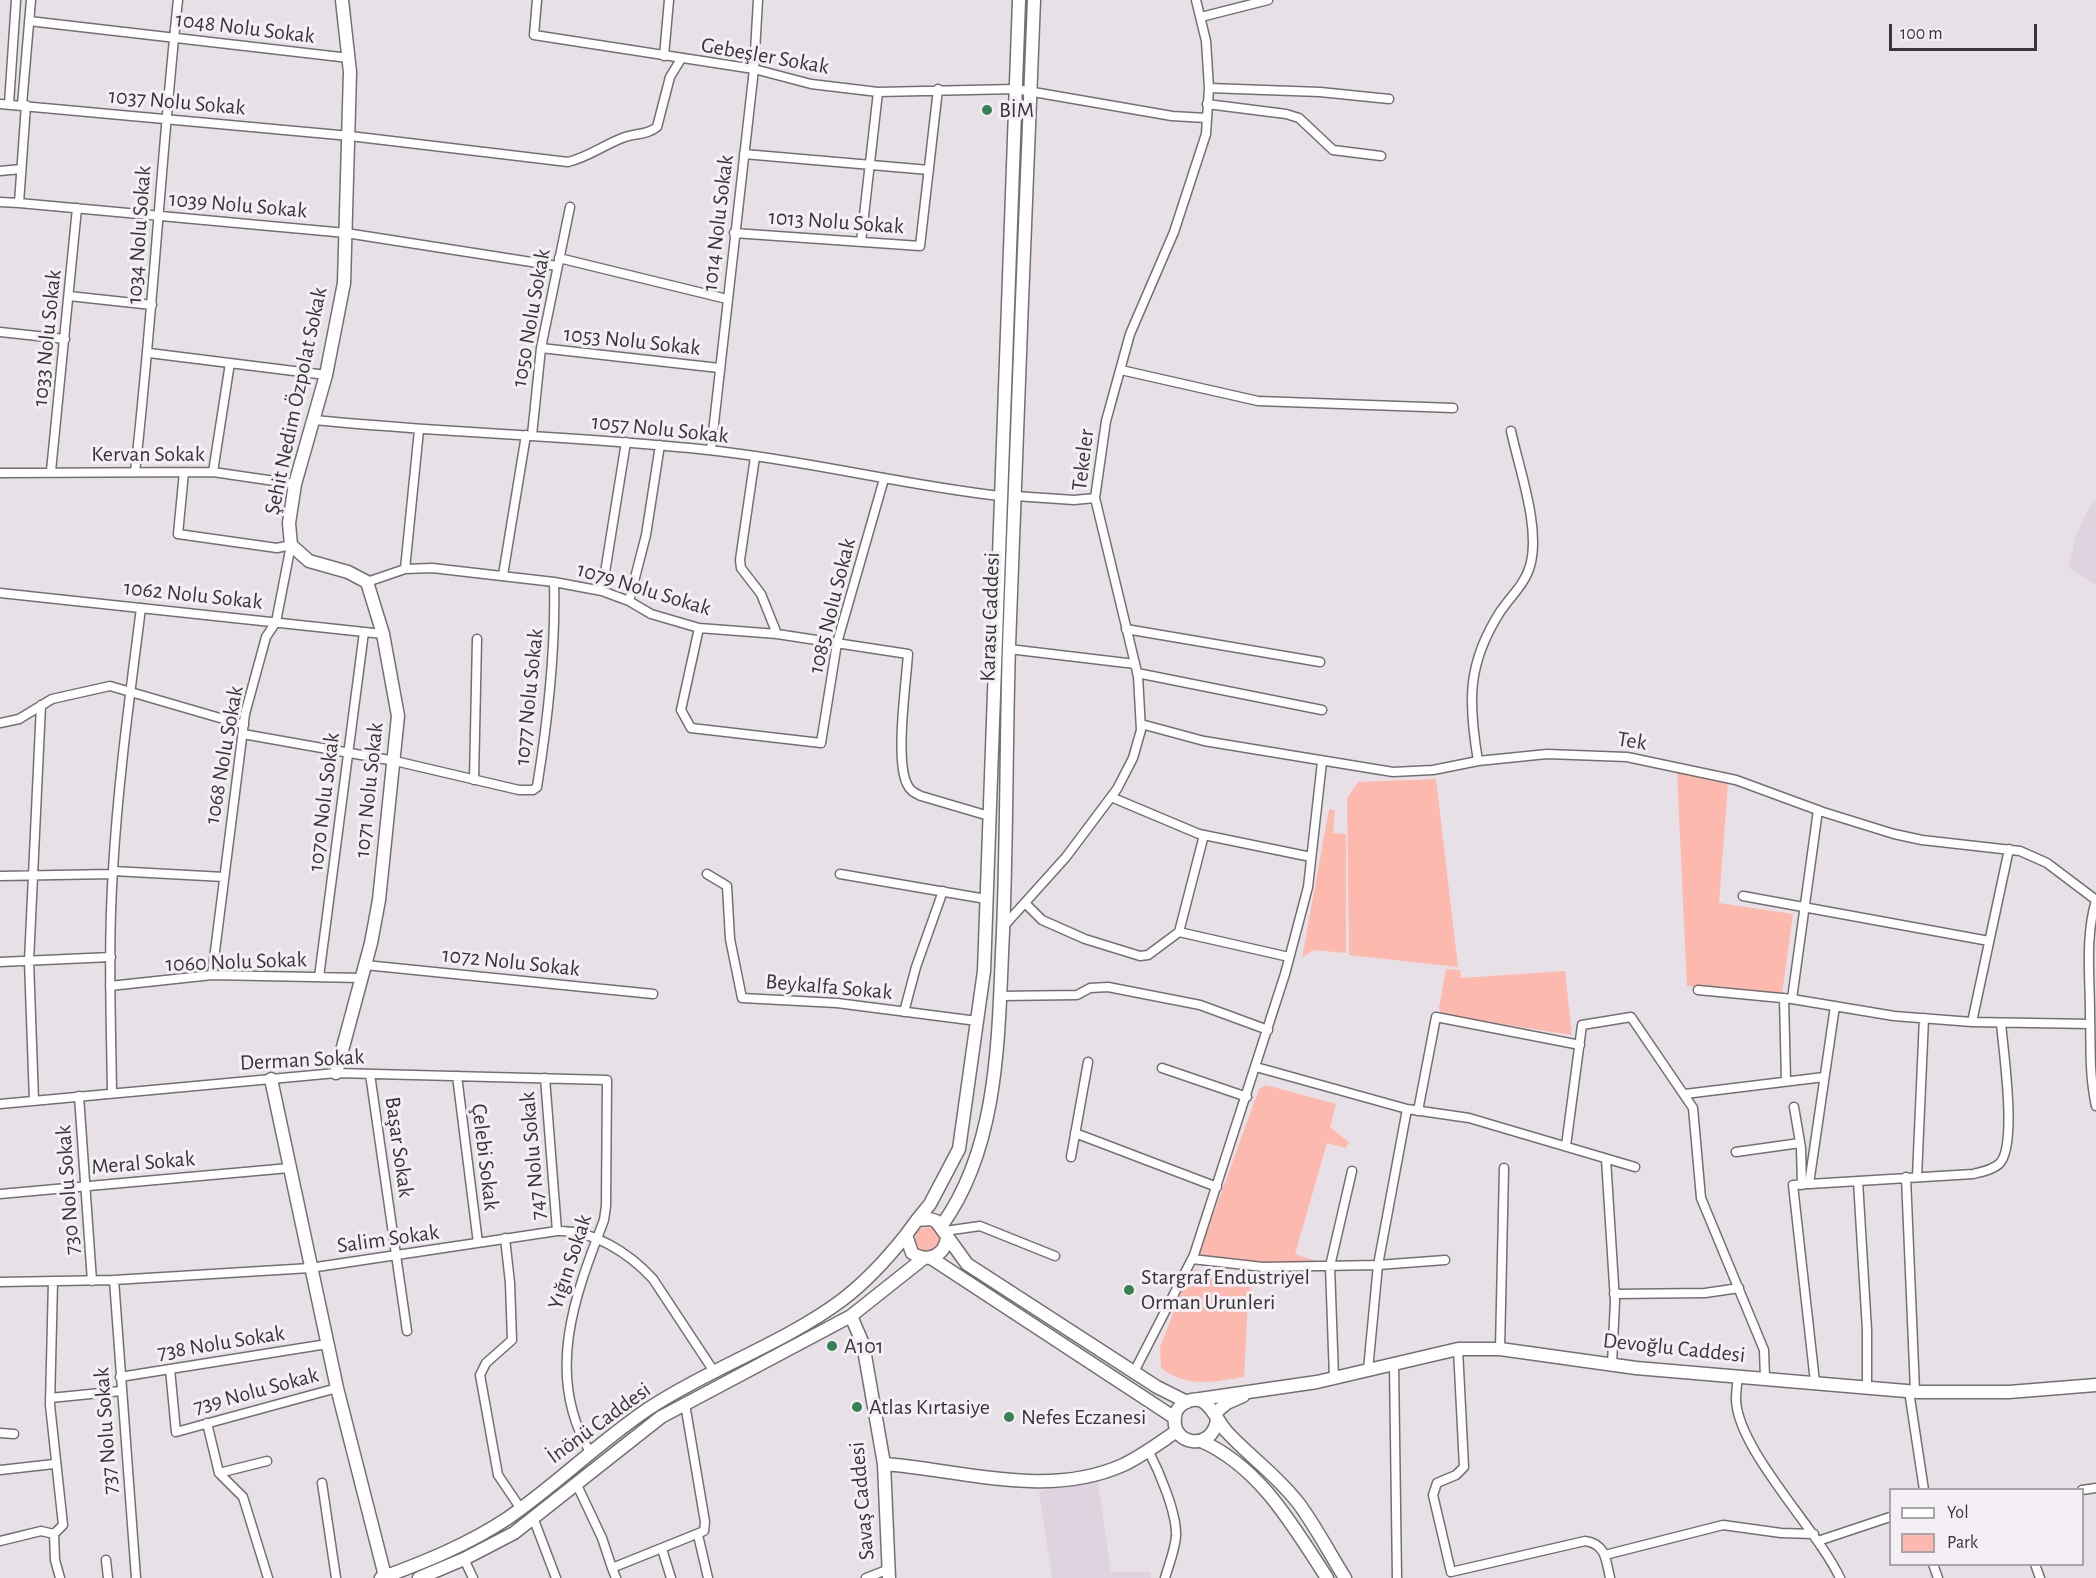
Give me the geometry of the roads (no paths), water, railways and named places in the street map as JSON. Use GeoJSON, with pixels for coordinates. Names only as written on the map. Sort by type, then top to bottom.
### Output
{"type":"FeatureCollection","features":[{"type":"Feature","properties":{"kind":"street"},"geometry":{"type":"LineString","coordinates":[[5,104],[16,0]]}},
{"type":"Feature","properties":{"kind":"street"},"geometry":{"type":"LineString","coordinates":[[20,203],[31,0]]}},
{"type":"Feature","properties":{"kind":"street","name":"1034 Nolu Sokak"},"geometry":{"type":"LineString","coordinates":[[135,472],[149,353],[158,216],[178,0]]}},
{"type":"Feature","properties":{"kind":"street","name":"Şehit Nedim Özpolat Sokak"},"geometry":{"type":"LineString","coordinates":[[342,0],[349,58],[350,136],[344,284],[326,375],[295,484],[289,523],[291,545],[309,561],[348,572],[367,582]]}},
{"type":"Feature","properties":{"kind":"street"},"geometry":{"type":"LineString","coordinates":[[537,0],[534,35],[681,59]]}},
{"type":"Feature","properties":{"kind":"street"},"geometry":{"type":"LineString","coordinates":[[664,56],[669,0]]}},
{"type":"Feature","properties":{"kind":"street","name":"1014 Nolu Sokak"},"geometry":{"type":"LineString","coordinates":[[711,450],[754,69],[758,0]]}},
{"type":"Feature","properties":{"kind":"street","name":"Karasu Caddesi"},"geometry":{"type":"LineString","coordinates":[[917,1220],[930,1204],[958,1149],[984,971],[1019,0]]}},
{"type":"Feature","properties":{"kind":"street","name":"Karasu Caddesi"},"geometry":{"type":"LineString","coordinates":[[945,1232],[977,1157],[991,1091],[999,996],[1003,928],[1009,649],[1034,0]]}},
{"type":"Feature","properties":{"kind":"street","name":"Tekeler"},"geometry":{"type":"LineString","coordinates":[[1003,928],[1026,904],[1111,797],[1133,758],[1141,724],[1137,673],[1095,498],[1098,459],[1106,421],[1130,334],[1173,232],[1206,134],[1209,88],[1206,41],[1196,0]]}},
{"type":"Feature","properties":{"kind":"street"},"geometry":{"type":"LineString","coordinates":[[1201,17],[1268,0]]}},
{"type":"Feature","properties":{"kind":"street","name":"1048 Nolu Sokak"},"geometry":{"type":"LineString","coordinates":[[29,21],[349,58]]}},
{"type":"Feature","properties":{"kind":"street","name":"Gebeşler Sokak"},"geometry":{"type":"LineString","coordinates":[[350,136],[559,161],[585,158],[625,137],[643,135],[657,127],[670,77],[681,59],[754,69],[812,84],[878,92],[1016,89],[1172,116],[1206,118]]}},
{"type":"Feature","properties":{"kind":"street"},"geometry":{"type":"LineString","coordinates":[[1209,88],[1320,92],[1389,99]]}},
{"type":"Feature","properties":{"kind":"street","name":"1013 Nolu Sokak"},"geometry":{"type":"LineString","coordinates":[[734,233],[920,246],[938,89]]}},
{"type":"Feature","properties":{"kind":"street"},"geometry":{"type":"LineString","coordinates":[[861,242],[878,92]]}},
{"type":"Feature","properties":{"kind":"street","name":"1037 Nolu Sokak"},"geometry":{"type":"LineString","coordinates":[[5,104],[350,136]]}},
{"type":"Feature","properties":{"kind":"street"},"geometry":{"type":"LineString","coordinates":[[1207,104],[1286,114],[1299,118],[1333,150],[1381,156]]}},
{"type":"Feature","properties":{"kind":"street"},"geometry":{"type":"LineString","coordinates":[[744,154],[929,170]]}},
{"type":"Feature","properties":{"kind":"street"},"geometry":{"type":"LineString","coordinates":[[0,171],[21,169]]}},
{"type":"Feature","properties":{"kind":"street","name":"1039 Nolu Sokak"},"geometry":{"type":"LineString","coordinates":[[0,202],[346,233],[558,262],[727,298]]}},
{"type":"Feature","properties":{"kind":"street","name":"1050 Nolu Sokak"},"geometry":{"type":"LineString","coordinates":[[503,574],[529,435],[541,348],[570,207]]}},
{"type":"Feature","properties":{"kind":"street","name":"1033 Nolu Sokak"},"geometry":{"type":"LineString","coordinates":[[51,471],[77,208]]}},
{"type":"Feature","properties":{"kind":"street"},"geometry":{"type":"LineString","coordinates":[[69,296],[152,305]]}},
{"type":"Feature","properties":{"kind":"street"},"geometry":{"type":"LineString","coordinates":[[0,332],[65,339]]}},
{"type":"Feature","properties":{"kind":"street","name":"1053 Nolu Sokak"},"geometry":{"type":"LineString","coordinates":[[541,348],[719,368]]}},
{"type":"Feature","properties":{"kind":"street"},"geometry":{"type":"LineString","coordinates":[[149,353],[326,375]]}},
{"type":"Feature","properties":{"kind":"street"},"geometry":{"type":"LineString","coordinates":[[213,472],[230,363]]}},
{"type":"Feature","properties":{"kind":"street"},"geometry":{"type":"LineString","coordinates":[[1121,370],[1258,401],[1453,408]]}},
{"type":"Feature","properties":{"kind":"street","name":"1057 Nolu Sokak"},"geometry":{"type":"LineString","coordinates":[[314,420],[420,430],[529,435],[711,450],[1000,496]]}},
{"type":"Feature","properties":{"kind":"street"},"geometry":{"type":"LineString","coordinates":[[367,582],[405,569],[420,430]]}},
{"type":"Feature","properties":{"kind":"street"},"geometry":{"type":"LineString","coordinates":[[1478,761],[1471,719],[1473,672],[1480,650],[1500,612],[1527,575],[1532,549],[1532,529],[1511,431]]}},
{"type":"Feature","properties":{"kind":"street"},"geometry":{"type":"LineString","coordinates":[[602,591],[626,442]]}},
{"type":"Feature","properties":{"kind":"street"},"geometry":{"type":"LineString","coordinates":[[629,601],[646,535],[660,446]]}},
{"type":"Feature","properties":{"kind":"street"},"geometry":{"type":"LineString","coordinates":[[754,457],[740,560],[741,568],[761,594],[777,634]]}},
{"type":"Feature","properties":{"kind":"street"},"geometry":{"type":"LineString","coordinates":[[184,472],[178,534],[277,548],[291,545]]}},
{"type":"Feature","properties":{"kind":"street","name":"Kervan Sokak"},"geometry":{"type":"LineString","coordinates":[[0,473],[213,472],[295,484]]}},
{"type":"Feature","properties":{"kind":"street","name":"1085 Nolu Sokak"},"geometry":{"type":"LineString","coordinates":[[699,628],[681,710],[691,728],[821,743],[837,643],[885,479]]}},
{"type":"Feature","properties":{"kind":"street"},"geometry":{"type":"LineString","coordinates":[[1015,496],[1074,500],[1095,498]]}},
{"type":"Feature","properties":{"kind":"street","name":"1068 Nolu Sokak"},"geometry":{"type":"LineString","coordinates":[[212,975],[243,730],[266,637],[276,622],[291,545]]}},
{"type":"Feature","properties":{"kind":"street","name":"1079 Nolu Sokak"},"geometry":{"type":"LineString","coordinates":[[405,569],[432,568],[503,574],[554,582],[602,591],[629,601],[651,614],[699,628],[777,634],[908,654],[902,757],[907,784],[913,792],[921,796],[989,816]]}},
{"type":"Feature","properties":{"kind":"street","name":"1071 Nolu Sokak"},"geometry":{"type":"LineString","coordinates":[[336,1073],[362,978],[379,900],[398,716],[383,634],[367,582]]}},
{"type":"Feature","properties":{"kind":"street","name":"1077 Nolu Sokak"},"geometry":{"type":"LineString","coordinates":[[474,780],[519,790],[533,790],[537,787],[554,650],[554,582]]}},
{"type":"Feature","properties":{"kind":"street","name":"1062 Nolu Sokak"},"geometry":{"type":"LineString","coordinates":[[0,593],[383,634]]}},
{"type":"Feature","properties":{"kind":"street"},"geometry":{"type":"LineString","coordinates":[[112,1093],[110,986],[113,873],[120,773],[141,608]]}},
{"type":"Feature","properties":{"kind":"street"},"geometry":{"type":"LineString","coordinates":[[1126,629],[1320,662]]}},
{"type":"Feature","properties":{"kind":"street","name":"1070 Nolu Sokak"},"geometry":{"type":"LineString","coordinates":[[319,977],[364,632]]}},
{"type":"Feature","properties":{"kind":"street"},"geometry":{"type":"LineString","coordinates":[[0,723],[19,719],[41,705],[67,694],[110,686],[243,730],[348,754],[395,761],[474,780],[477,639]]}},
{"type":"Feature","properties":{"kind":"street"},"geometry":{"type":"LineString","coordinates":[[1009,649],[1135,664]]}},
{"type":"Feature","properties":{"kind":"street"},"geometry":{"type":"LineString","coordinates":[[1137,673],[1322,710]]}},
{"type":"Feature","properties":{"kind":"street"},"geometry":{"type":"LineString","coordinates":[[34,1101],[29,961],[41,705]]}},
{"type":"Feature","properties":{"kind":"street","name":"Tek"},"geometry":{"type":"LineString","coordinates":[[1141,724],[1204,741],[1393,772],[1433,770],[1478,761],[1547,754],[1627,757],[1736,780],[1818,810],[1922,840],[2020,851],[2047,863],[2096,900]]}},
{"type":"Feature","properties":{"kind":"street"},"geometry":{"type":"LineString","coordinates":[[1134,1372],[1192,1259],[1268,1029],[1308,887],[1322,762]]}},
{"type":"Feature","properties":{"kind":"street"},"geometry":{"type":"LineString","coordinates":[[1111,797],[1176,826],[1204,835],[1311,857]]}},
{"type":"Feature","properties":{"kind":"street"},"geometry":{"type":"LineString","coordinates":[[1786,1081],[1788,998],[1805,907],[1818,810]]}},
{"type":"Feature","properties":{"kind":"street"},"geometry":{"type":"LineString","coordinates":[[1026,904],[1042,920],[1085,939],[1140,956],[1162,946],[1179,932],[1204,835]]}},
{"type":"Feature","properties":{"kind":"street"},"geometry":{"type":"LineString","coordinates":[[1972,1022],[2009,849]]}},
{"type":"Feature","properties":{"kind":"street"},"geometry":{"type":"LineString","coordinates":[[0,876],[113,873],[224,877]]}},
{"type":"Feature","properties":{"kind":"street","name":"Beykalfa Sokak"},"geometry":{"type":"LineString","coordinates":[[707,874],[727,886],[730,939],[742,998],[837,1003],[977,1022]]}},
{"type":"Feature","properties":{"kind":"street"},"geometry":{"type":"LineString","coordinates":[[840,874],[986,899]]}},
{"type":"Feature","properties":{"kind":"street"},"geometry":{"type":"LineString","coordinates":[[904,1012],[916,967],[943,891]]}},
{"type":"Feature","properties":{"kind":"street"},"geometry":{"type":"LineString","coordinates":[[1743,896],[1989,941]]}},
{"type":"Feature","properties":{"kind":"street"},"geometry":{"type":"LineString","coordinates":[[2096,900],[2088,939],[2090,1024],[2096,1106]]}},
{"type":"Feature","properties":{"kind":"street"},"geometry":{"type":"LineString","coordinates":[[1179,932],[1289,957]]}},
{"type":"Feature","properties":{"kind":"street"},"geometry":{"type":"LineString","coordinates":[[0,962],[111,957]]}},
{"type":"Feature","properties":{"kind":"street","name":"1072 Nolu Sokak"},"geometry":{"type":"LineString","coordinates":[[365,965],[652,994]]}},
{"type":"Feature","properties":{"kind":"street","name":"1060 Nolu Sokak"},"geometry":{"type":"LineString","coordinates":[[110,986],[212,975],[362,978]]}},
{"type":"Feature","properties":{"kind":"street"},"geometry":{"type":"LineString","coordinates":[[999,996],[1077,995],[1090,988],[1108,987],[1182,1000],[1268,1029]]}},
{"type":"Feature","properties":{"kind":"street"},"geometry":{"type":"LineString","coordinates":[[1698,990],[1788,998],[1924,1018],[1972,1022],[2090,1024]]}},
{"type":"Feature","properties":{"kind":"street"},"geometry":{"type":"LineString","coordinates":[[1805,1184],[1835,1006]]}},
{"type":"Feature","properties":{"kind":"street"},"geometry":{"type":"LineString","coordinates":[[1418,1111],[1436,1017],[1580,1045]]}},
{"type":"Feature","properties":{"kind":"street"},"geometry":{"type":"LineString","coordinates":[[1566,1146],[1582,1025],[1631,1017],[1694,1108],[1701,1198],[1764,1350],[1765,1378]]}},
{"type":"Feature","properties":{"kind":"street"},"geometry":{"type":"LineString","coordinates":[[1917,1177],[1924,1018]]}},
{"type":"Feature","properties":{"kind":"street"},"geometry":{"type":"LineString","coordinates":[[1815,1382],[1793,1185],[1973,1174],[2000,1163],[2005,1153],[2009,1124],[2001,1023]]}},
{"type":"Feature","properties":{"kind":"street"},"geometry":{"type":"LineString","coordinates":[[1071,1156],[1088,1062]]}},
{"type":"Feature","properties":{"kind":"street"},"geometry":{"type":"LineString","coordinates":[[1256,1067],[1418,1111],[1469,1118],[1635,1167]]}},
{"type":"Feature","properties":{"kind":"street"},"geometry":{"type":"LineString","coordinates":[[1162,1068],[1246,1097]]}},
{"type":"Feature","properties":{"kind":"street","name":"Derman Sokak"},"geometry":{"type":"LineString","coordinates":[[0,1104],[336,1073],[607,1080]]}},
{"type":"Feature","properties":{"kind":"street","name":"Başar Sokak"},"geometry":{"type":"LineString","coordinates":[[370,1074],[406,1331]]}},
{"type":"Feature","properties":{"kind":"street","name":"Çelebi Sokak"},"geometry":{"type":"LineString","coordinates":[[457,1076],[478,1243]]}},
{"type":"Feature","properties":{"kind":"street"},"geometry":{"type":"LineString","coordinates":[[1685,1094],[1824,1077]]}},
{"type":"Feature","properties":{"kind":"street","name":"747 Nolu Sokak"},"geometry":{"type":"LineString","coordinates":[[545,1078],[557,1231]]}},
{"type":"Feature","properties":{"kind":"street"},"geometry":{"type":"LineString","coordinates":[[271,1079],[327,1344],[383,1577]]}},
{"type":"Feature","properties":{"kind":"street","name":"Yığın Sokak"},"geometry":{"type":"LineString","coordinates":[[590,1452],[576,1426],[571,1403],[568,1379],[568,1331],[574,1303],[606,1206],[607,1080]]}},
{"type":"Feature","properties":{"kind":"street","name":"730 Nolu Sokak"},"geometry":{"type":"LineString","coordinates":[[79,1096],[92,1281]]}},
{"type":"Feature","properties":{"kind":"street"},"geometry":{"type":"LineString","coordinates":[[1794,1107],[1805,1184]]}},
{"type":"Feature","properties":{"kind":"street"},"geometry":{"type":"LineString","coordinates":[[1368,1370],[1378,1265],[1407,1108]]}},
{"type":"Feature","properties":{"kind":"street"},"geometry":{"type":"LineString","coordinates":[[1075,1133],[1217,1187]]}},
{"type":"Feature","properties":{"kind":"street"},"geometry":{"type":"LineString","coordinates":[[1736,1152],[1800,1143]]}},
{"type":"Feature","properties":{"kind":"street"},"geometry":{"type":"LineString","coordinates":[[1606,1159],[1614,1294],[1612,1364]]}},
{"type":"Feature","properties":{"kind":"street","name":"Meral Sokak"},"geometry":{"type":"LineString","coordinates":[[0,1194],[289,1168]]}},
{"type":"Feature","properties":{"kind":"street"},"geometry":{"type":"LineString","coordinates":[[1500,1349],[1504,1168]]}},
{"type":"Feature","properties":{"kind":"street"},"geometry":{"type":"LineString","coordinates":[[1334,1378],[1330,1266],[1352,1171]]}},
{"type":"Feature","properties":{"kind":"street"},"geometry":{"type":"LineString","coordinates":[[1906,1177],[1912,1391],[1924,1488]]}},
{"type":"Feature","properties":{"kind":"street"},"geometry":{"type":"LineString","coordinates":[[1858,1181],[1867,1330],[1867,1387]]}},
{"type":"Feature","properties":{"kind":"street"},"geometry":{"type":"LineString","coordinates":[[1174,1418],[909,1248],[906,1235],[917,1220],[930,1219],[945,1232],[967,1264],[1134,1372],[1190,1401],[1207,1403],[1228,1433],[1262,1463],[1299,1504],[1346,1578]]}},
{"type":"Feature","properties":{"kind":"street"},"geometry":{"type":"LineString","coordinates":[[945,1232],[980,1226],[1055,1256]]}},
{"type":"Feature","properties":{"kind":"street","name":"Salim Sokak"},"geometry":{"type":"LineString","coordinates":[[0,1282],[92,1281],[310,1268],[396,1257],[557,1231],[579,1232],[597,1239],[632,1259],[653,1279],[715,1373]]}},
{"type":"Feature","properties":{"kind":"street"},"geometry":{"type":"LineString","coordinates":[[851,1316],[927,1258],[942,1251],[945,1232]]}},
{"type":"Feature","properties":{"kind":"street","name":"İnönü Caddesi"},"geometry":{"type":"LineString","coordinates":[[383,1577],[467,1542],[521,1509],[590,1452],[649,1409],[814,1318],[842,1300],[886,1261],[906,1235]]}},
{"type":"Feature","properties":{"kind":"street"},"geometry":{"type":"LineString","coordinates":[[505,1238],[510,1284],[512,1340],[486,1364],[480,1375],[498,1475],[521,1509]]}},
{"type":"Feature","properties":{"kind":"street"},"geometry":{"type":"LineString","coordinates":[[1192,1259],[1263,1267],[1378,1265],[1445,1260]]}},
{"type":"Feature","properties":{"kind":"street","name":"737 Nolu Sokak"},"geometry":{"type":"LineString","coordinates":[[114,1280],[136,1578]]}},
{"type":"Feature","properties":{"kind":"street"},"geometry":{"type":"LineString","coordinates":[[53,1281],[50,1398],[54,1464],[63,1513],[63,1525],[54,1534],[55,1560],[60,1578]]}},
{"type":"Feature","properties":{"kind":"street"},"geometry":{"type":"LineString","coordinates":[[1614,1294],[1705,1293],[1739,1288]]}},
{"type":"Feature","properties":{"kind":"street","name":"İnönü Caddesi"},"geometry":{"type":"LineString","coordinates":[[419,1578],[464,1559],[534,1520],[654,1422],[851,1316]]}},
{"type":"Feature","properties":{"kind":"street","name":"Savaş Caddesi"},"geometry":{"type":"LineString","coordinates":[[851,1316],[863,1344],[884,1464],[889,1574]]}},
{"type":"Feature","properties":{"kind":"street","name":"738 Nolu Sokak"},"geometry":{"type":"LineString","coordinates":[[120,1377],[327,1344]]}},
{"type":"Feature","properties":{"kind":"street"},"geometry":{"type":"LineString","coordinates":[[1458,1349],[1464,1467],[1456,1475],[1437,1483],[1433,1495],[1451,1572],[1585,1540],[1595,1542],[1605,1555],[1610,1578]]}},
{"type":"Feature","properties":{"kind":"street","name":"Devoğlu Caddesi"},"geometry":{"type":"LineString","coordinates":[[1252,1391],[1334,1378],[1458,1349],[1500,1349],[1612,1364],[1738,1377],[1912,1391],[2009,1392],[2096,1385]]}},
{"type":"Feature","properties":{"kind":"street"},"geometry":{"type":"LineString","coordinates":[[1394,1364],[1396,1578]]}},
{"type":"Feature","properties":{"kind":"street","name":"739 Nolu Sokak"},"geometry":{"type":"LineString","coordinates":[[170,1369],[176,1432],[337,1388]]}},
{"type":"Feature","properties":{"kind":"street"},"geometry":{"type":"LineString","coordinates":[[1738,1377],[1736,1401],[1740,1418],[1771,1475],[1816,1537],[1840,1578]]}},
{"type":"Feature","properties":{"kind":"street"},"geometry":{"type":"LineString","coordinates":[[50,1398],[121,1391]]}},
{"type":"Feature","properties":{"kind":"street"},"geometry":{"type":"LineString","coordinates":[[1252,1391],[1237,1391],[1190,1401],[1181,1406],[1174,1418],[1177,1431],[1188,1440],[1202,1441],[1218,1449],[1260,1483],[1286,1515],[1327,1578]]}},
{"type":"Feature","properties":{"kind":"street"},"geometry":{"type":"LineString","coordinates":[[1202,1441],[1213,1433],[1216,1417],[1227,1403],[1252,1391]]}},
{"type":"Feature","properties":{"kind":"street"},"geometry":{"type":"LineString","coordinates":[[612,1568],[704,1531],[705,1522],[685,1404]]}},
{"type":"Feature","properties":{"kind":"street"},"geometry":{"type":"LineString","coordinates":[[207,1423],[219,1473],[243,1497],[268,1578]]}},
{"type":"Feature","properties":{"kind":"street"},"geometry":{"type":"LineString","coordinates":[[884,1464],[999,1479],[1047,1482],[1087,1476],[1122,1465],[1177,1431]]}},
{"type":"Feature","properties":{"kind":"street"},"geometry":{"type":"LineString","coordinates":[[0,1433],[14,1434]]}},
{"type":"Feature","properties":{"kind":"street"},"geometry":{"type":"LineString","coordinates":[[1148,1450],[1157,1468],[1176,1527],[1175,1545],[1165,1578]]}},
{"type":"Feature","properties":{"kind":"street"},"geometry":{"type":"LineString","coordinates":[[219,1473],[267,1461]]}},
{"type":"Feature","properties":{"kind":"street"},"geometry":{"type":"LineString","coordinates":[[0,1470],[54,1464]]}},
{"type":"Feature","properties":{"kind":"street"},"geometry":{"type":"LineString","coordinates":[[322,1483],[336,1578]]}},
{"type":"Feature","properties":{"kind":"street"},"geometry":{"type":"LineString","coordinates":[[577,1485],[602,1538],[616,1578]]}},
{"type":"Feature","properties":{"kind":"street"},"geometry":{"type":"LineString","coordinates":[[1605,1555],[1723,1525],[1816,1537],[1889,1517]]}},
{"type":"Feature","properties":{"kind":"street"},"geometry":{"type":"LineString","coordinates":[[534,1520],[556,1578]]}},
{"type":"Feature","properties":{"kind":"street"},"geometry":{"type":"LineString","coordinates":[[0,1541],[41,1531],[54,1534]]}},
{"type":"Feature","properties":{"kind":"street"},"geometry":{"type":"LineString","coordinates":[[698,1534],[708,1578]]}},
{"type":"Feature","properties":{"kind":"street"},"geometry":{"type":"LineString","coordinates":[[663,1549],[671,1578]]}},
{"type":"Feature","properties":{"kind":"street"},"geometry":{"type":"LineString","coordinates":[[464,1559],[473,1578]]}},
{"type":"Feature","properties":{"kind":"street"},"geometry":{"type":"LineString","coordinates":[[106,1560],[108,1578]]}},
{"type":"Feature","properties":{"kind":"street"},"geometry":{"type":"LineString","coordinates":[[866,1578],[889,1574]]}},
{"type":"Feature","properties":{"kind":"place","name":"BİM"},"geometry":{"type":"Point","coordinates":[987,110]}},
{"type":"Feature","properties":{"kind":"place","name":"Stargraf Endustriyel Orman Urunleri"},"geometry":{"type":"Point","coordinates":[1129,1290]}},
{"type":"Feature","properties":{"kind":"place","name":"A101"},"geometry":{"type":"Point","coordinates":[832,1346]}},
{"type":"Feature","properties":{"kind":"place","name":"Atlas Kırtasiye"},"geometry":{"type":"Point","coordinates":[857,1407]}},
{"type":"Feature","properties":{"kind":"place","name":"Nefes Eczanesi"},"geometry":{"type":"Point","coordinates":[1009,1417]}}]}
